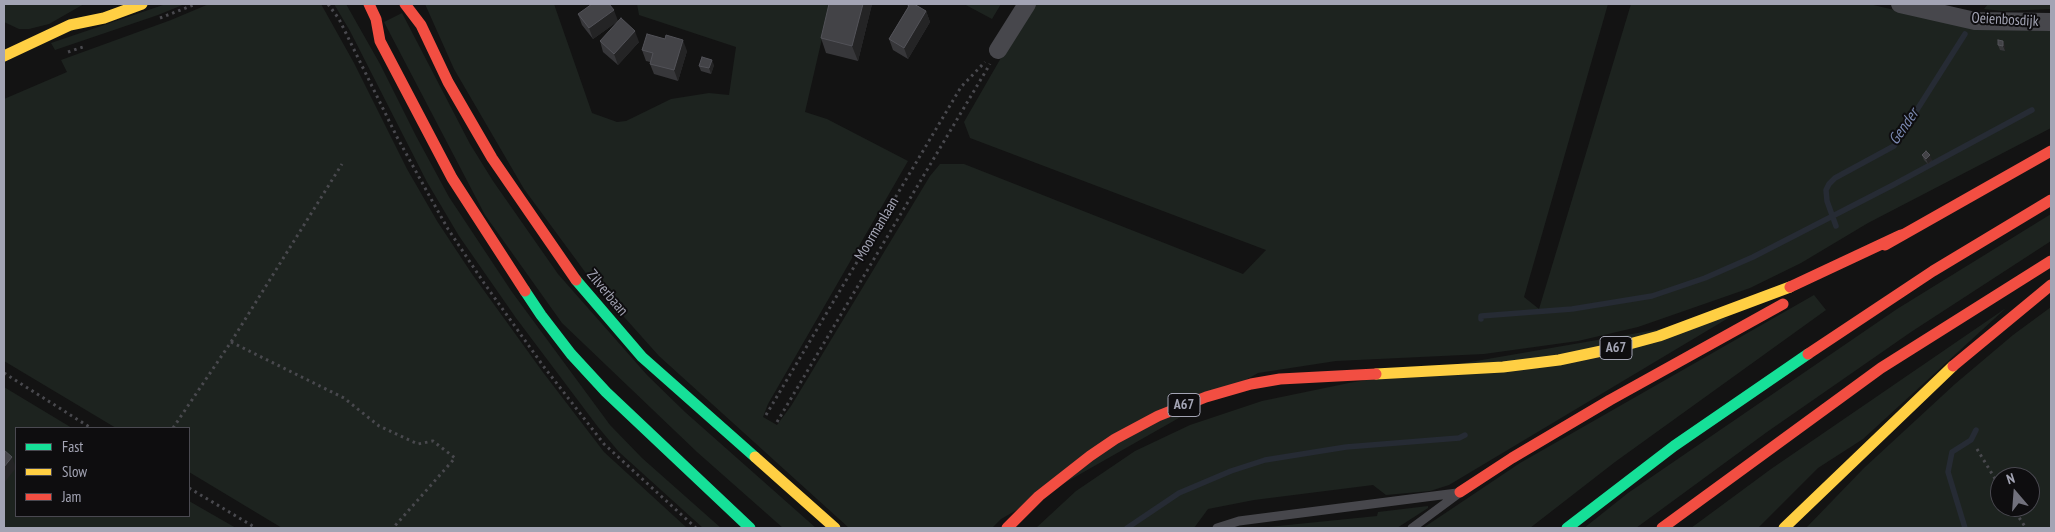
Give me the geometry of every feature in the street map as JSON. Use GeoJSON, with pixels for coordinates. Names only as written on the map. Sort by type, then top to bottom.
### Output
{"type":"FeatureCollection","features":[{"type":"Feature","properties":{"kind":"main road"},"geometry":{"type":"LineString","coordinates":[[4,56],[70,25],[104,18],[142,4]]}},
{"type":"Feature","properties":{"kind":"main road"},"geometry":{"type":"LineString","coordinates":[[369,4],[376,19],[380,41]]}},
{"type":"Feature","properties":{"kind":"main road","name":"Zilverbaan"},"geometry":{"type":"LineString","coordinates":[[405,4],[421,25],[448,82],[492,158],[583,290],[642,356],[835,528]]}},
{"type":"Feature","properties":{"kind":"main road","name":"Zilverbaan"},"geometry":{"type":"LineString","coordinates":[[418,4],[421,25]]}},
{"type":"Feature","properties":{"kind":"main road"},"geometry":{"type":"LineString","coordinates":[[70,25],[90,8]]}},
{"type":"Feature","properties":{"kind":"main road"},"geometry":{"type":"LineString","coordinates":[[364,25],[380,41],[452,178],[541,315],[571,354],[606,392],[750,528]]}},
{"type":"Feature","properties":{"kind":"main road","name":"A67"},"geometry":{"type":"LineString","coordinates":[[1460,492],[1512,458],[1610,400],[1741,329],[1901,235],[2051,151]]}},
{"type":"Feature","properties":{"kind":"main road"},"geometry":{"type":"LineString","coordinates":[[1567,528],[1674,446],[1780,373],[1933,271],[2051,200]]}},
{"type":"Feature","properties":{"kind":"main road","name":"A67"},"geometry":{"type":"LineString","coordinates":[[1007,528],[1039,496],[1115,439],[1158,416],[1206,397],[1251,384],[1280,379],[1503,367],[1559,360],[1611,349],[1703,321],[1788,288],[1901,235]]}},
{"type":"Feature","properties":{"kind":"main road"},"geometry":{"type":"LineString","coordinates":[[1662,528],[1881,368],[2051,261]]}},
{"type":"Feature","properties":{"kind":"main road"},"geometry":{"type":"LineString","coordinates":[[1784,528],[1923,393],[2051,285]]}},
{"type":"Feature","properties":{"kind":"street"},"geometry":{"type":"LineString","coordinates":[[998,50],[1026,4]]}},
{"type":"Feature","properties":{"kind":"street","name":"Oeienbosdijk"},"geometry":{"type":"LineString","coordinates":[[1900,4],[1975,20],[2051,22]]}},
{"type":"Feature","properties":{"kind":"lane","name":"A67"},"geometry":{"type":"LineString","coordinates":[[1217,528],[1239,521],[1460,492]]}},
{"type":"Feature","properties":{"kind":"lane","name":"A67"},"geometry":{"type":"LineString","coordinates":[[1412,528],[1460,492]]}},
{"type":"Feature","properties":{"kind":"path","name":"Moormanlaan"},"geometry":{"type":"LineString","coordinates":[[766,415],[961,87],[998,50]]}},
{"type":"Feature","properties":{"kind":"path","name":"Moormanlaan"},"geometry":{"type":"LineString","coordinates":[[777,422],[998,50]]}},
{"type":"Feature","properties":{"kind":"path"},"geometry":{"type":"LineString","coordinates":[[174,427],[231,342],[342,164]]}},
{"type":"Feature","properties":{"kind":"path"},"geometry":{"type":"LineString","coordinates":[[231,342],[344,398],[379,426],[418,444],[433,441],[455,458],[393,528]]}},
{"type":"Feature","properties":{"kind":"path"},"geometry":{"type":"LineString","coordinates":[[4,373],[89,427]]}},
{"type":"Feature","properties":{"kind":"path"},"geometry":{"type":"LineString","coordinates":[[1977,449],[1990,470]]}},
{"type":"Feature","properties":{"kind":"path"},"geometry":{"type":"LineString","coordinates":[[190,489],[256,528]]}},
{"type":"Feature","properties":{"kind":"path"},"geometry":{"type":"LineString","coordinates":[[2019,517],[2026,528]]}},
{"type":"Feature","properties":{"kind":"shaded area"},"geometry":{"type":"Polygon","coordinates":[[[4,4],[84,4],[49,24],[29,29],[19,29],[4,22],[4,4]]]}},
{"type":"Feature","properties":{"kind":"shaded area"},"geometry":{"type":"Polygon","coordinates":[[[166,4],[185,4],[55,50],[51,43],[166,4]]]}},
{"type":"Feature","properties":{"kind":"shaded area"},"geometry":{"type":"Polygon","coordinates":[[[209,4],[321,4],[354,63],[407,169],[437,221],[472,274],[542,371],[604,452],[687,528],[282,528],[190,473],[190,427],[114,427],[4,361],[4,99],[67,72],[61,60],[171,20],[209,4]]]}},
{"type":"Feature","properties":{"kind":"shaded area"},"geometry":{"type":"Polygon","coordinates":[[[334,4],[346,4],[380,64],[449,197],[512,292],[610,425],[642,458],[721,528],[703,528],[619,452],[516,318],[459,236],[427,182],[350,31],[334,4]]]}},
{"type":"Feature","properties":{"kind":"shaded area"},"geometry":{"type":"Polygon","coordinates":[[[425,4],[554,4],[592,113],[617,122],[626,121],[671,99],[709,93],[729,95],[736,47],[639,15],[637,4],[830,4],[805,112],[827,119],[908,161],[768,404],[763,417],[777,425],[791,406],[930,176],[940,164],[964,164],[1243,274],[1266,250],[970,138],[964,122],[1032,4],[1608,4],[1524,297],[1539,309],[1631,4],[1869,4],[1929,18],[2051,28],[2051,128],[1868,223],[1801,263],[1750,288],[1638,327],[1578,341],[1484,354],[1336,361],[1258,373],[1001,519],[992,528],[849,528],[659,356],[591,280],[524,189],[454,69],[425,4]]]}},
{"type":"Feature","properties":{"kind":"shaded area"},"geometry":{"type":"Polygon","coordinates":[[[964,4],[1001,4],[992,19],[964,4]]]}},
{"type":"Feature","properties":{"kind":"shaded area"},"geometry":{"type":"Polygon","coordinates":[[[1988,4],[2051,4],[2051,9],[2003,11],[1984,9],[1988,4]]]}},
{"type":"Feature","properties":{"kind":"shaded area"},"geometry":{"type":"Polygon","coordinates":[[[402,13],[470,144],[493,181],[558,274],[647,375],[685,412],[816,528],[783,528],[697,452],[562,323],[485,215],[384,22],[402,13]]]}},
{"type":"Feature","properties":{"kind":"shaded area"},"geometry":{"type":"Polygon","coordinates":[[[2051,214],[2051,241],[1911,332],[1767,432],[1636,528],[1584,528],[1628,493],[1897,309],[2051,214]]]}},
{"type":"Feature","properties":{"kind":"shaded area"},"geometry":{"type":"Polygon","coordinates":[[[1814,295],[1826,310],[1615,462],[1530,528],[1423,528],[1520,463],[1814,295]]]}},
{"type":"Feature","properties":{"kind":"shaded area"},"geometry":{"type":"Polygon","coordinates":[[[2051,307],[2051,528],[1806,528],[1864,468],[1955,384],[2013,335],[2051,307]]]}},
{"type":"Feature","properties":{"kind":"shaded area"},"geometry":{"type":"Polygon","coordinates":[[[2006,308],[1863,439],[1818,468],[1758,528],[1691,528],[1771,469],[2006,308]]]}},
{"type":"Feature","properties":{"kind":"shaded area"},"geometry":{"type":"Polygon","coordinates":[[[1730,317],[1449,485],[1430,491],[1386,495],[1373,485],[1254,500],[1208,509],[1194,528],[1036,528],[1076,491],[1135,451],[1190,425],[1262,401],[1349,383],[1730,317]]]}},
{"type":"Feature","properties":{"kind":"shaded area"},"geometry":{"type":"Polygon","coordinates":[[[4,387],[70,427],[15,427],[15,517],[190,517],[190,502],[236,528],[4,528],[4,387]]]}},
{"type":"Feature","properties":{"kind":"shaded area"},"geometry":{"type":"Polygon","coordinates":[[[1428,506],[1428,508],[1397,528],[1258,528],[1377,516],[1378,512],[1428,506]]]}},
{"type":"Feature","properties":{"kind":"building"},"geometry":{"type":"Polygon","coordinates":[[[592,4],[609,4],[614,10],[589,28],[578,14],[592,4]]]}},
{"type":"Feature","properties":{"kind":"building"},"geometry":{"type":"Polygon","coordinates":[[[829,4],[863,4],[852,46],[821,38],[829,4]]]}},
{"type":"Feature","properties":{"kind":"building"},"geometry":{"type":"Polygon","coordinates":[[[907,4],[914,4],[926,11],[904,48],[889,39],[909,6],[907,4]]]}},
{"type":"Feature","properties":{"kind":"building"},"geometry":{"type":"Polygon","coordinates":[[[621,18],[635,31],[614,54],[600,41],[621,18]]]}},
{"type":"Feature","properties":{"kind":"building"},"geometry":{"type":"Polygon","coordinates":[[[647,34],[665,39],[666,35],[683,40],[674,70],[650,64],[653,53],[642,50],[647,34]]]}},
{"type":"Feature","properties":{"kind":"building"},"geometry":{"type":"Polygon","coordinates":[[[1998,40],[2003,41],[2003,46],[1998,45],[1998,40]]]}},
{"type":"Feature","properties":{"kind":"building"},"geometry":{"type":"Polygon","coordinates":[[[702,57],[712,60],[709,68],[699,66],[702,57]]]}},
{"type":"Feature","properties":{"kind":"building"},"geometry":{"type":"Polygon","coordinates":[[[1926,151],[1930,155],[1926,159],[1922,155],[1926,151]]]}},
{"type":"Feature","properties":{"kind":"building"},"geometry":{"type":"Polygon","coordinates":[[[4,450],[12,457],[4,467],[4,450]]]}},
{"type":"Feature","properties":{"kind":"waterway","name":"Gender"},"geometry":{"type":"LineString","coordinates":[[1836,226],[1827,201],[1826,190],[1829,184],[1835,178],[1894,146],[1965,34]]}},
{"type":"Feature","properties":{"kind":"waterway"},"geometry":{"type":"LineString","coordinates":[[1481,319],[1481,316],[1572,309],[1652,296],[1705,278],[1753,257],[1893,185],[2032,110]]}},
{"type":"Feature","properties":{"kind":"waterway","name":"Gender"},"geometry":{"type":"LineString","coordinates":[[1965,528],[1948,472],[1952,452],[1971,440],[1976,430]]}},
{"type":"Feature","properties":{"kind":"waterway"},"geometry":{"type":"LineString","coordinates":[[1127,528],[1179,493],[1231,471],[1265,460],[1346,447],[1459,438],[1465,435]]}},
{"type":"Feature","properties":{"kind":"traffic: fast"},"geometry":{"type":"LineString","coordinates":[[576,280],[642,357],[755,457]]}},
{"type":"Feature","properties":{"kind":"traffic: fast"},"geometry":{"type":"LineString","coordinates":[[525,291],[571,354],[606,392],[750,528]]}},
{"type":"Feature","properties":{"kind":"traffic: fast"},"geometry":{"type":"LineString","coordinates":[[1567,528],[1674,446],[1808,354]]}},
{"type":"Feature","properties":{"kind":"traffic: slow"},"geometry":{"type":"LineString","coordinates":[[4,56],[70,25],[104,18],[142,4]]}},
{"type":"Feature","properties":{"kind":"traffic: slow"},"geometry":{"type":"LineString","coordinates":[[1376,374],[1503,367],[1559,360],[1659,336],[1790,287]]}},
{"type":"Feature","properties":{"kind":"traffic: slow"},"geometry":{"type":"LineString","coordinates":[[1784,528],[1953,366]]}},
{"type":"Feature","properties":{"kind":"traffic: slow"},"geometry":{"type":"LineString","coordinates":[[755,457],[835,528]]}},
{"type":"Feature","properties":{"kind":"traffic: jam"},"geometry":{"type":"LineString","coordinates":[[369,4],[376,19],[380,41],[452,178],[525,291]]}},
{"type":"Feature","properties":{"kind":"traffic: jam"},"geometry":{"type":"LineString","coordinates":[[405,4],[421,25],[448,82],[492,158],[576,280]]}},
{"type":"Feature","properties":{"kind":"traffic: jam"},"geometry":{"type":"LineString","coordinates":[[1885,245],[2051,151]]}},
{"type":"Feature","properties":{"kind":"traffic: jam"},"geometry":{"type":"LineString","coordinates":[[1808,354],[1933,271],[2051,200]]}},
{"type":"Feature","properties":{"kind":"traffic: jam"},"geometry":{"type":"LineString","coordinates":[[1790,287],[1901,235]]}},
{"type":"Feature","properties":{"kind":"traffic: jam"},"geometry":{"type":"LineString","coordinates":[[1662,528],[1881,368],[2051,261]]}},
{"type":"Feature","properties":{"kind":"traffic: jam"},"geometry":{"type":"LineString","coordinates":[[1953,366],[2051,285]]}},
{"type":"Feature","properties":{"kind":"traffic: jam"},"geometry":{"type":"LineString","coordinates":[[1460,492],[1512,458],[1610,400],[1783,304]]}},
{"type":"Feature","properties":{"kind":"traffic: jam"},"geometry":{"type":"LineString","coordinates":[[1007,528],[1039,496],[1090,456],[1115,439],[1158,416],[1206,397],[1251,384],[1280,379],[1376,374]]}}]}
